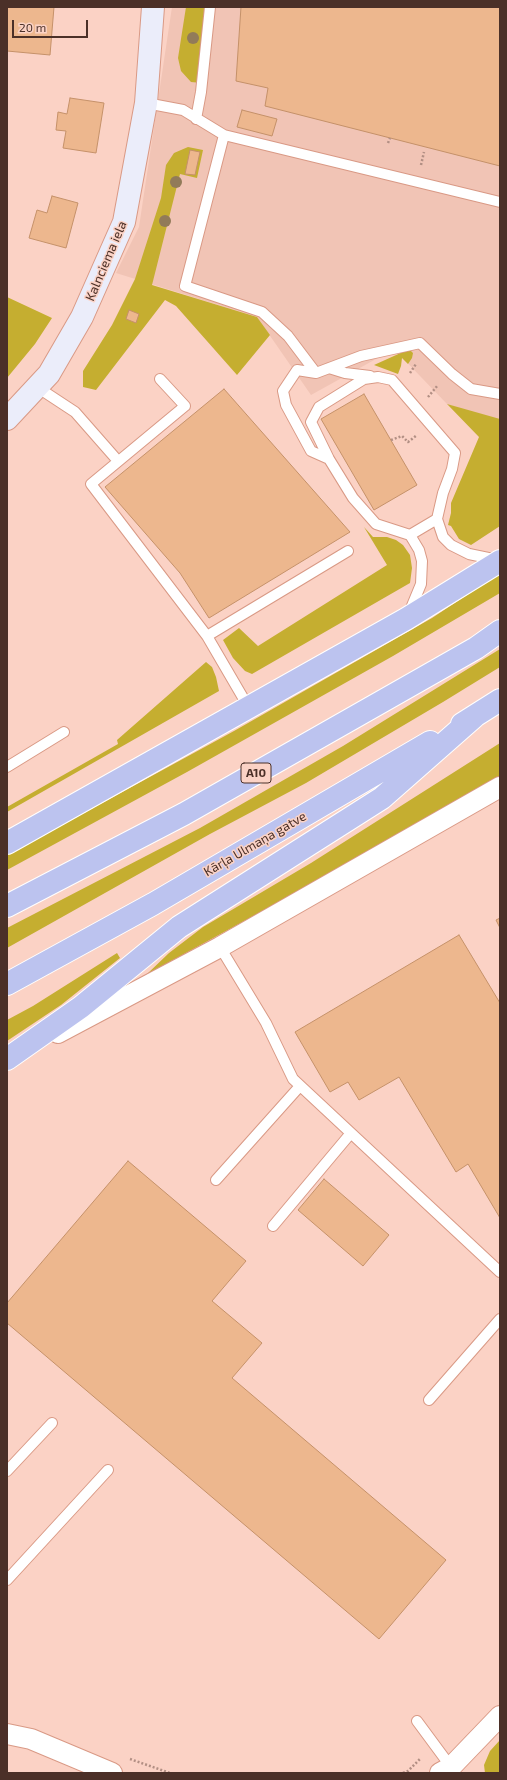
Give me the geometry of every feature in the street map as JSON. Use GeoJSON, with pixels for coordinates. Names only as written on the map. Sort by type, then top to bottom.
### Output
{"type":"FeatureCollection","features":[{"type":"Feature","properties":{"kind":"highway"},"geometry":{"type":"LineString","coordinates":[[7,843],[406,619],[500,561]]}},
{"type":"Feature","properties":{"kind":"highway","name":"A10"},"geometry":{"type":"LineString","coordinates":[[7,906],[184,814],[476,648],[500,631]]}},
{"type":"Feature","properties":{"kind":"highway","name":"Kārļa Ulmaņa gatve"},"geometry":{"type":"LineString","coordinates":[[7,984],[153,904],[474,717],[500,700]]}},
{"type":"Feature","properties":{"kind":"highway"},"geometry":{"type":"LineString","coordinates":[[7,1060],[81,1007],[179,927],[382,798],[474,717]]}},
{"type":"Feature","properties":{"kind":"street","name":"Kalnciema iela"},"geometry":{"type":"LineString","coordinates":[[7,419],[49,374],[82,317],[124,222],[146,103],[153,7]]}},
{"type":"Feature","properties":{"kind":"street"},"geometry":{"type":"LineString","coordinates":[[7,1060],[220,947],[500,787]]}},
{"type":"Feature","properties":{"kind":"street"},"geometry":{"type":"LineString","coordinates":[[450,1771],[500,1716]]}},
{"type":"Feature","properties":{"kind":"street"},"geometry":{"type":"LineString","coordinates":[[7,1734],[30,1739],[112,1773]]}},
{"type":"Feature","properties":{"kind":"lane"},"geometry":{"type":"LineString","coordinates":[[196,119],[201,92],[210,7]]}},
{"type":"Feature","properties":{"kind":"lane"},"geometry":{"type":"LineString","coordinates":[[146,103],[183,110],[224,135],[500,202]]}},
{"type":"Feature","properties":{"kind":"lane"},"geometry":{"type":"LineString","coordinates":[[224,135],[186,286],[262,312],[288,336],[316,372]]}},
{"type":"Feature","properties":{"kind":"lane"},"geometry":{"type":"LineString","coordinates":[[329,459],[311,451],[286,405],[283,391],[296,370],[316,372],[361,356],[420,343],[447,369],[471,388],[500,394]]}},
{"type":"Feature","properties":{"kind":"lane"},"geometry":{"type":"LineString","coordinates":[[329,368],[345,373],[392,380],[455,453],[452,469],[443,493],[437,519],[443,537],[451,545],[469,554],[500,561]]}},
{"type":"Feature","properties":{"kind":"lane"},"geometry":{"type":"LineString","coordinates":[[378,377],[364,379],[319,407],[311,422],[329,459],[353,498],[376,524],[410,535],[419,550],[422,561],[421,584],[406,619]]}},
{"type":"Feature","properties":{"kind":"lane"},"geometry":{"type":"LineString","coordinates":[[160,378],[185,406],[91,484],[207,636],[249,708]]}},
{"type":"Feature","properties":{"kind":"lane"},"geometry":{"type":"LineString","coordinates":[[37,387],[75,412],[118,461]]}},
{"type":"Feature","properties":{"kind":"lane"},"geometry":{"type":"LineString","coordinates":[[410,535],[437,519]]}},
{"type":"Feature","properties":{"kind":"lane"},"geometry":{"type":"LineString","coordinates":[[207,636],[348,551]]}},
{"type":"Feature","properties":{"kind":"lane"},"geometry":{"type":"LineString","coordinates":[[7,767],[64,732]]}},
{"type":"Feature","properties":{"kind":"lane"},"geometry":{"type":"LineString","coordinates":[[220,947],[266,1023],[293,1079],[500,1272]]}},
{"type":"Feature","properties":{"kind":"lane"},"geometry":{"type":"LineString","coordinates":[[216,1180],[300,1086]]}},
{"type":"Feature","properties":{"kind":"lane"},"geometry":{"type":"LineString","coordinates":[[273,1226],[351,1133]]}},
{"type":"Feature","properties":{"kind":"lane"},"geometry":{"type":"LineString","coordinates":[[429,1400],[500,1319]]}},
{"type":"Feature","properties":{"kind":"lane"},"geometry":{"type":"LineString","coordinates":[[7,1471],[52,1423]]}},
{"type":"Feature","properties":{"kind":"lane"},"geometry":{"type":"LineString","coordinates":[[7,1580],[108,1470]]}},
{"type":"Feature","properties":{"kind":"lane"},"geometry":{"type":"LineString","coordinates":[[417,1721],[450,1771]]}},
{"type":"Feature","properties":{"kind":"path"},"geometry":{"type":"LineString","coordinates":[[388,143],[390,138]]}},
{"type":"Feature","properties":{"kind":"path"},"geometry":{"type":"LineString","coordinates":[[420,168],[424,152]]}},
{"type":"Feature","properties":{"kind":"path"},"geometry":{"type":"LineString","coordinates":[[397,386],[413,369],[425,348]]}},
{"type":"Feature","properties":{"kind":"path"},"geometry":{"type":"LineString","coordinates":[[416,408],[434,391],[447,369]]}},
{"type":"Feature","properties":{"kind":"path"},"geometry":{"type":"LineString","coordinates":[[391,440],[402,436],[408,442],[422,432]]}},
{"type":"Feature","properties":{"kind":"shaded area"},"geometry":{"type":"Polygon","coordinates":[[[172,7],[500,7],[500,421],[447,404],[394,349],[311,395],[257,317],[116,273],[139,227],[172,7]]]}},
{"type":"Feature","properties":{"kind":"shaded area"},"geometry":{"type":"Polygon","coordinates":[[[186,7],[210,7],[202,83],[191,82],[181,71],[178,58],[186,7]]]}},
{"type":"Feature","properties":{"kind":"shaded area"},"geometry":{"type":"Polygon","coordinates":[[[188,147],[203,150],[197,178],[180,174],[152,285],[257,317],[270,335],[237,375],[176,306],[165,300],[96,390],[83,387],[83,371],[112,325],[135,279],[161,198],[166,165],[174,153],[188,147]]]}},
{"type":"Feature","properties":{"kind":"shaded area"},"geometry":{"type":"Polygon","coordinates":[[[7,297],[52,318],[35,344],[7,378],[7,297]]]}},
{"type":"Feature","properties":{"kind":"shaded area"},"geometry":{"type":"Polygon","coordinates":[[[410,350],[413,353],[412,358],[408,364],[402,358],[398,374],[374,365],[405,351],[410,350]]]}},
{"type":"Feature","properties":{"kind":"shaded area"},"geometry":{"type":"Polygon","coordinates":[[[447,404],[500,419],[500,526],[471,545],[459,539],[451,526],[448,525],[451,513],[451,503],[479,437],[447,404]]]}},
{"type":"Feature","properties":{"kind":"shaded area"},"geometry":{"type":"Polygon","coordinates":[[[364,527],[373,537],[387,537],[396,540],[403,545],[410,555],[412,568],[410,583],[252,674],[245,671],[233,658],[223,640],[239,628],[258,646],[387,565],[364,527]]]}},
{"type":"Feature","properties":{"kind":"shaded area"},"geometry":{"type":"Polygon","coordinates":[[[500,573],[500,593],[393,656],[187,772],[7,870],[7,855],[234,731],[432,618],[500,573]]]}},
{"type":"Feature","properties":{"kind":"shaded area"},"geometry":{"type":"Polygon","coordinates":[[[500,649],[500,667],[443,702],[306,783],[210,834],[7,948],[7,928],[200,828],[343,746],[500,649]]]}},
{"type":"Feature","properties":{"kind":"shaded area"},"geometry":{"type":"Polygon","coordinates":[[[206,662],[212,667],[219,691],[7,812],[7,807],[118,744],[117,740],[206,662]]]}},
{"type":"Feature","properties":{"kind":"shaded area"},"geometry":{"type":"Polygon","coordinates":[[[500,743],[500,777],[346,865],[146,975],[169,953],[203,927],[311,863],[500,743]]]}},
{"type":"Feature","properties":{"kind":"shaded area"},"geometry":{"type":"Polygon","coordinates":[[[117,953],[120,958],[61,1005],[7,1041],[7,1020],[33,1006],[117,953]]]}},
{"type":"Feature","properties":{"kind":"shaded area"},"geometry":{"type":"Polygon","coordinates":[[[500,1740],[500,1773],[485,1773],[484,1765],[490,1751],[500,1740]]]}},
{"type":"Feature","properties":{"kind":"building"},"geometry":{"type":"Polygon","coordinates":[[[7,7],[54,7],[50,55],[7,51],[7,7]]]}},
{"type":"Feature","properties":{"kind":"building"},"geometry":{"type":"Polygon","coordinates":[[[241,7],[500,7],[500,166],[265,106],[268,88],[236,81],[241,7]]]}},
{"type":"Feature","properties":{"kind":"building"},"geometry":{"type":"Polygon","coordinates":[[[70,98],[104,103],[96,153],[63,148],[66,131],[56,130],[58,112],[67,114],[70,98]]]}},
{"type":"Feature","properties":{"kind":"building"},"geometry":{"type":"Polygon","coordinates":[[[242,110],[277,119],[272,136],[237,127],[242,110]]]}},
{"type":"Feature","properties":{"kind":"building"},"geometry":{"type":"Polygon","coordinates":[[[190,150],[200,152],[195,175],[185,174],[190,150]]]}},
{"type":"Feature","properties":{"kind":"building"},"geometry":{"type":"Polygon","coordinates":[[[52,196],[78,203],[66,248],[29,238],[37,210],[47,213],[52,196]]]}},
{"type":"Feature","properties":{"kind":"building"},"geometry":{"type":"Polygon","coordinates":[[[129,310],[139,314],[136,323],[126,319],[129,310]]]}},
{"type":"Feature","properties":{"kind":"building"},"geometry":{"type":"Polygon","coordinates":[[[224,389],[350,532],[209,618],[180,573],[105,487],[224,389]]]}},
{"type":"Feature","properties":{"kind":"building"},"geometry":{"type":"Polygon","coordinates":[[[364,394],[417,485],[374,510],[321,419],[364,394]]]}},
{"type":"Feature","properties":{"kind":"building"},"geometry":{"type":"Polygon","coordinates":[[[500,918],[500,928],[496,920],[500,918]]]}},
{"type":"Feature","properties":{"kind":"building"},"geometry":{"type":"Polygon","coordinates":[[[459,935],[500,1003],[500,1218],[468,1164],[456,1172],[399,1077],[359,1100],[348,1082],[330,1092],[295,1032],[459,935]]]}},
{"type":"Feature","properties":{"kind":"building"},"geometry":{"type":"Polygon","coordinates":[[[128,1161],[246,1261],[212,1301],[262,1343],[232,1378],[446,1560],[379,1639],[7,1323],[7,1303],[128,1161]]]}},
{"type":"Feature","properties":{"kind":"building"},"geometry":{"type":"Polygon","coordinates":[[[324,1179],[389,1235],[363,1266],[298,1210],[324,1179]]]}}]}
